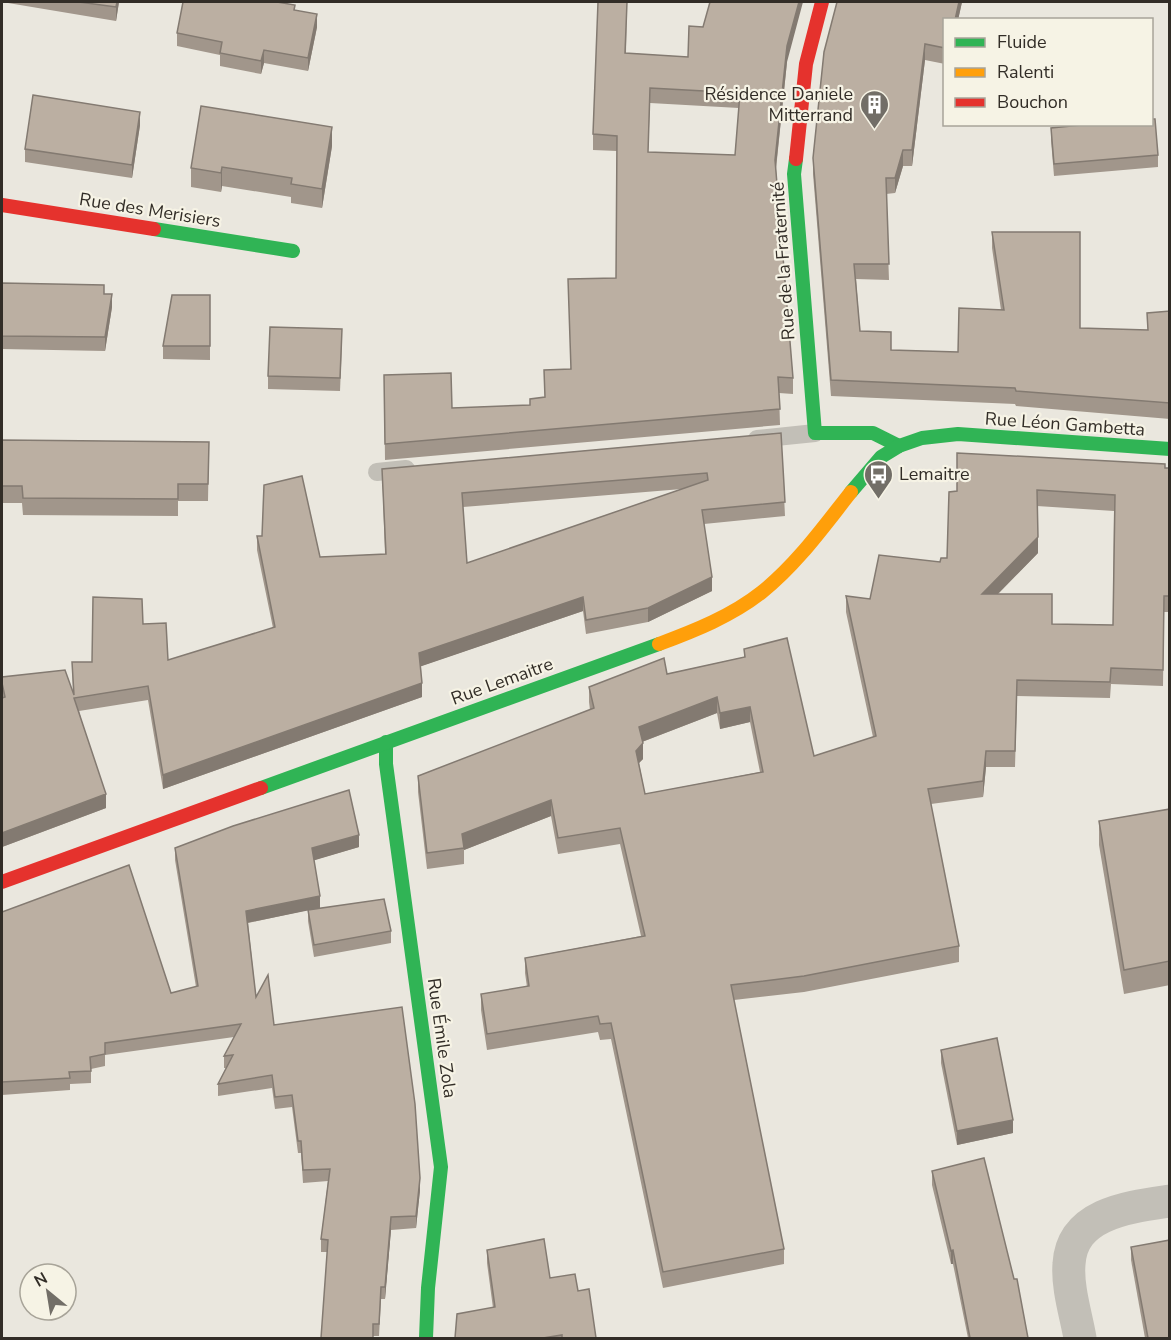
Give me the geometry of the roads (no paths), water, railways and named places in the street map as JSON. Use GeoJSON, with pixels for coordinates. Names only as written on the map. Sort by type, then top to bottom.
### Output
{"type":"FeatureCollection","features":[{"type":"Feature","properties":{"kind":"street","name":"Rue de la Fraternité"},"geometry":{"type":"LineString","coordinates":[[815,432],[794,174],[806,64],[822,2]]}},
{"type":"Feature","properties":{"kind":"street","name":"Rue des Merisiers"},"geometry":{"type":"LineString","coordinates":[[2,206],[293,252]]}},
{"type":"Feature","properties":{"kind":"street"},"geometry":{"type":"LineString","coordinates":[[815,432],[873,433],[899,446]]}},
{"type":"Feature","properties":{"kind":"street","name":"Rue Lemaitre"},"geometry":{"type":"LineString","coordinates":[[2,882],[662,643],[708,624],[748,602],[773,584],[881,457],[899,446],[922,438],[958,434]]}},
{"type":"Feature","properties":{"kind":"street","name":"Rue Léon Gambetta"},"geometry":{"type":"LineString","coordinates":[[958,434],[1170,449]]}},
{"type":"Feature","properties":{"kind":"street","name":"Rue Émile Zola"},"geometry":{"type":"LineString","coordinates":[[386,742],[386,764],[441,1167],[428,1288],[426,1338]]}},
{"type":"Feature","properties":{"kind":"street"},"geometry":{"type":"LineString","coordinates":[[1080,1338],[1068,1265],[1074,1240],[1093,1221],[1114,1212],[1170,1201]]}},
{"type":"Feature","properties":{"kind":"lane"},"geometry":{"type":"LineString","coordinates":[[744,440],[815,432]]}},
{"type":"Feature","properties":{"kind":"lane"},"geometry":{"type":"LineString","coordinates":[[377,472],[423,468]]}},
{"type":"Feature","properties":{"kind":"place","name":"Résidence Daniele Mitterrand"},"geometry":{"type":"Point","coordinates":[874,130]}},
{"type":"Feature","properties":{"kind":"place","name":"Lemaitre"},"geometry":{"type":"Point","coordinates":[878,500]}}]}
